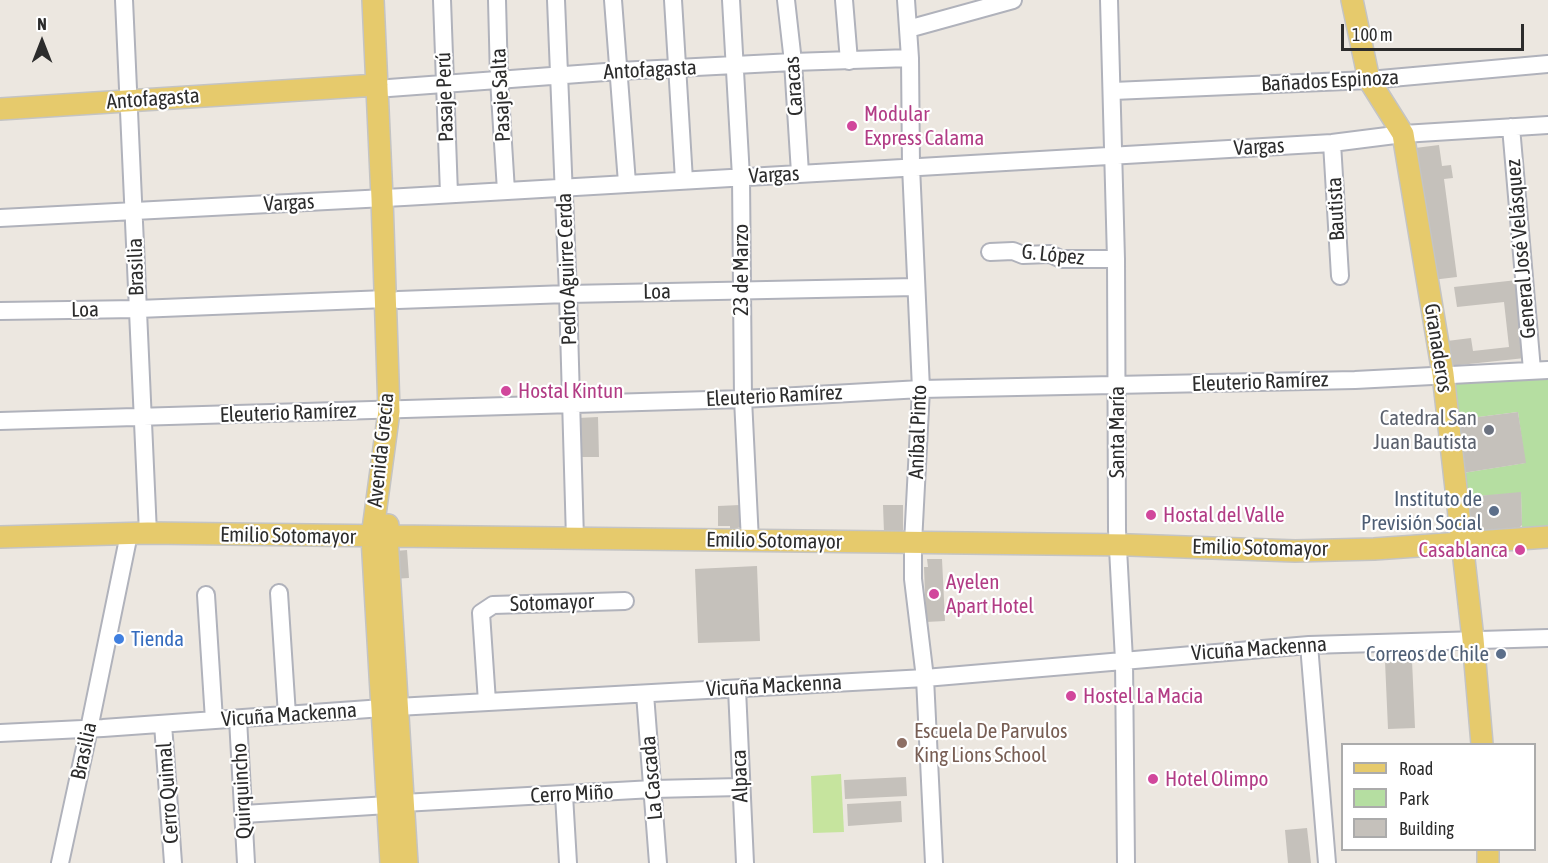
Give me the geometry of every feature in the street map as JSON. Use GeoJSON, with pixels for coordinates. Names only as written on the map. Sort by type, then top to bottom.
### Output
{"type":"FeatureCollection","features":[{"type":"Feature","properties":{"kind":"main road","name":"Avenida Grecia"},"geometry":{"type":"LineString","coordinates":[[373,0],[383,86],[389,197],[395,410],[379,537],[395,804],[391,863]]}},
{"type":"Feature","properties":{"kind":"main road","name":"Avenida Grecia"},"geometry":{"type":"LineString","coordinates":[[383,86],[385,0]]}},
{"type":"Feature","properties":{"kind":"main road","name":"Granaderos"},"geometry":{"type":"LineString","coordinates":[[1352,0],[1369,80],[1404,134],[1443,374],[1473,639],[1482,743]]}},
{"type":"Feature","properties":{"kind":"main road","name":"Antofagasta"},"geometry":{"type":"LineString","coordinates":[[0,109],[383,86]]}},
{"type":"Feature","properties":{"kind":"main road","name":"Emilio Sotomayor"},"geometry":{"type":"LineString","coordinates":[[0,537],[138,533],[1118,546],[1295,551],[1374,549],[1548,537]]}},
{"type":"Feature","properties":{"kind":"main road","name":"Avenida Grecia"},"geometry":{"type":"LineString","coordinates":[[395,804],[407,863]]}},
{"type":"Feature","properties":{"kind":"street","name":"Brasilia"},"geometry":{"type":"LineString","coordinates":[[60,863],[89,729],[138,533],[143,417],[124,0]]}},
{"type":"Feature","properties":{"kind":"street","name":"Pasaje Perú"},"geometry":{"type":"LineString","coordinates":[[442,0],[449,194]]}},
{"type":"Feature","properties":{"kind":"street","name":"Pasaje Salta"},"geometry":{"type":"LineString","coordinates":[[496,0],[507,190]]}},
{"type":"Feature","properties":{"kind":"street","name":"Pedro Aguirre Cerda"},"geometry":{"type":"LineString","coordinates":[[556,0],[575,539]]}},
{"type":"Feature","properties":{"kind":"street"},"geometry":{"type":"LineString","coordinates":[[613,0],[627,183]]}},
{"type":"Feature","properties":{"kind":"street"},"geometry":{"type":"LineString","coordinates":[[673,0],[684,180]]}},
{"type":"Feature","properties":{"kind":"street","name":"23 de Marzo"},"geometry":{"type":"LineString","coordinates":[[731,0],[741,177],[743,399],[750,541]]}},
{"type":"Feature","properties":{"kind":"street","name":"Caracas"},"geometry":{"type":"LineString","coordinates":[[786,0],[793,62],[800,173]]}},
{"type":"Feature","properties":{"kind":"street"},"geometry":{"type":"LineString","coordinates":[[844,0],[849,61]]}},
{"type":"Feature","properties":{"kind":"street","name":"Aníbal Pinto"},"geometry":{"type":"LineString","coordinates":[[906,0],[921,389],[913,579],[925,678],[934,863]]}},
{"type":"Feature","properties":{"kind":"street"},"geometry":{"type":"LineString","coordinates":[[908,28],[1012,0]]}},
{"type":"Feature","properties":{"kind":"street","name":"Santa María"},"geometry":{"type":"LineString","coordinates":[[1109,0],[1113,91],[1118,546],[1124,660],[1126,863]]}},
{"type":"Feature","properties":{"kind":"street","name":"Antofagasta"},"geometry":{"type":"LineString","coordinates":[[383,86],[444,84],[619,71],[910,58]]}},
{"type":"Feature","properties":{"kind":"street","name":"Bañados Espinoza"},"geometry":{"type":"LineString","coordinates":[[1113,91],[1369,80],[1548,64]]}},
{"type":"Feature","properties":{"kind":"street","name":"Vargas"},"geometry":{"type":"LineString","coordinates":[[0,218],[1332,142],[1404,134],[1548,125]]}},
{"type":"Feature","properties":{"kind":"street","name":"General José Velásquez"},"geometry":{"type":"LineString","coordinates":[[1511,127],[1540,370]]}},
{"type":"Feature","properties":{"kind":"street","name":"Bautista"},"geometry":{"type":"LineString","coordinates":[[1332,142],[1340,276]]}},
{"type":"Feature","properties":{"kind":"street","name":"G. López"},"geometry":{"type":"LineString","coordinates":[[990,252],[1013,251],[1023,255],[1050,254],[1061,259],[1116,259]]}},
{"type":"Feature","properties":{"kind":"street","name":"Loa"},"geometry":{"type":"LineString","coordinates":[[0,311],[138,309],[568,294],[916,287]]}},
{"type":"Feature","properties":{"kind":"street","name":"Eleuterio Ramírez"},"geometry":{"type":"LineString","coordinates":[[0,421],[743,399],[921,389],[1355,380],[1540,370]]}},
{"type":"Feature","properties":{"kind":"street"},"geometry":{"type":"LineString","coordinates":[[279,593],[287,715]]}},
{"type":"Feature","properties":{"kind":"street"},"geometry":{"type":"LineString","coordinates":[[206,595],[214,720]]}},
{"type":"Feature","properties":{"kind":"street","name":"Sotomayor"},"geometry":{"type":"LineString","coordinates":[[487,702],[481,613],[493,605],[625,601]]}},
{"type":"Feature","properties":{"kind":"street","name":"Vicuña Mackenna"},"geometry":{"type":"LineString","coordinates":[[0,733],[487,702],[925,678],[1309,645],[1548,638]]}},
{"type":"Feature","properties":{"kind":"street"},"geometry":{"type":"LineString","coordinates":[[1309,645],[1327,863]]}},
{"type":"Feature","properties":{"kind":"street","name":"Alpaca"},"geometry":{"type":"LineString","coordinates":[[737,688],[745,863]]}},
{"type":"Feature","properties":{"kind":"street","name":"La Cascada"},"geometry":{"type":"LineString","coordinates":[[645,694],[658,863]]}},
{"type":"Feature","properties":{"kind":"street","name":"Quirquincho"},"geometry":{"type":"LineString","coordinates":[[238,718],[246,863]]}},
{"type":"Feature","properties":{"kind":"street","name":"Cerro Quimal"},"geometry":{"type":"LineString","coordinates":[[163,724],[173,863]]}},
{"type":"Feature","properties":{"kind":"street","name":"Cerro Miño"},"geometry":{"type":"LineString","coordinates":[[244,814],[653,789],[740,787]]}},
{"type":"Feature","properties":{"kind":"street"},"geometry":{"type":"LineString","coordinates":[[564,795],[568,863]]}},
{"type":"Feature","properties":{"kind":"green space"},"geometry":{"type":"Polygon","coordinates":[[[1548,376],[1548,530],[1522,532],[1521,493],[1466,497],[1463,473],[1525,463],[1518,412],[1455,420],[1449,378],[1548,376]]]}},
{"type":"Feature","properties":{"kind":"green space"},"geometry":{"type":"Polygon","coordinates":[[[841,774],[844,832],[813,833],[811,776],[841,774]]]}},
{"type":"Feature","properties":{"kind":"building"},"geometry":{"type":"Polygon","coordinates":[[[1439,145],[1442,166],[1451,165],[1453,178],[1444,179],[1457,277],[1432,280],[1415,148],[1439,145]]]}},
{"type":"Feature","properties":{"kind":"building"},"geometry":{"type":"Polygon","coordinates":[[[1517,280],[1525,358],[1450,366],[1447,341],[1471,338],[1473,351],[1509,347],[1504,302],[1457,307],[1454,287],[1517,280]]]}},
{"type":"Feature","properties":{"kind":"building"},"geometry":{"type":"Polygon","coordinates":[[[1518,412],[1526,463],[1463,473],[1455,420],[1518,412]]]}},
{"type":"Feature","properties":{"kind":"building"},"geometry":{"type":"Polygon","coordinates":[[[598,417],[599,457],[579,457],[578,418],[598,417]]]}},
{"type":"Feature","properties":{"kind":"building","name":"Instituto de Previsión Social"},"geometry":{"type":"Polygon","coordinates":[[[1521,492],[1522,525],[1516,531],[1472,534],[1469,531],[1466,497],[1521,492]]]}},
{"type":"Feature","properties":{"kind":"building"},"geometry":{"type":"Polygon","coordinates":[[[740,505],[741,527],[730,530],[730,526],[718,526],[718,506],[740,505]]]}},
{"type":"Feature","properties":{"kind":"building"},"geometry":{"type":"Polygon","coordinates":[[[883,505],[903,505],[903,530],[900,533],[884,533],[883,505]]]}},
{"type":"Feature","properties":{"kind":"building"},"geometry":{"type":"Polygon","coordinates":[[[407,550],[409,578],[392,579],[395,551],[407,550]]]}},
{"type":"Feature","properties":{"kind":"building","name":"Ayelen Apart Hotel"},"geometry":{"type":"Polygon","coordinates":[[[927,559],[942,559],[945,621],[926,622],[924,567],[928,567],[927,559]]]}},
{"type":"Feature","properties":{"kind":"building"},"geometry":{"type":"Polygon","coordinates":[[[757,566],[760,641],[698,643],[695,569],[757,566]]]}},
{"type":"Feature","properties":{"kind":"building"},"geometry":{"type":"Polygon","coordinates":[[[1412,660],[1415,728],[1388,729],[1385,661],[1412,660]]]}},
{"type":"Feature","properties":{"kind":"building"},"geometry":{"type":"Polygon","coordinates":[[[906,777],[907,796],[845,799],[844,780],[906,777]]]}},
{"type":"Feature","properties":{"kind":"building"},"geometry":{"type":"Polygon","coordinates":[[[901,801],[902,822],[848,826],[847,804],[901,801]]]}},
{"type":"Feature","properties":{"kind":"building"},"geometry":{"type":"Polygon","coordinates":[[[1307,828],[1311,863],[1288,863],[1285,830],[1307,828]]]}},
{"type":"Feature","properties":{"kind":"place","name":"Modular Express Calama"},"geometry":{"type":"Point","coordinates":[852,126]}},
{"type":"Feature","properties":{"kind":"place","name":"Hostal Kintun"},"geometry":{"type":"Point","coordinates":[506,391]}},
{"type":"Feature","properties":{"kind":"place","name":"Catedral San Juan Bautista"},"geometry":{"type":"Point","coordinates":[1489,430]}},
{"type":"Feature","properties":{"kind":"place","name":"Instituto de Previsión Social"},"geometry":{"type":"Point","coordinates":[1494,511]}},
{"type":"Feature","properties":{"kind":"place","name":"Hostal del Valle"},"geometry":{"type":"Point","coordinates":[1151,515]}},
{"type":"Feature","properties":{"kind":"place","name":"Casablanca"},"geometry":{"type":"Point","coordinates":[1520,550]}},
{"type":"Feature","properties":{"kind":"place","name":"Ayelen Apart Hotel"},"geometry":{"type":"Point","coordinates":[934,594]}},
{"type":"Feature","properties":{"kind":"place","name":"Tienda"},"geometry":{"type":"Point","coordinates":[119,639]}},
{"type":"Feature","properties":{"kind":"place","name":"Correos de Chile"},"geometry":{"type":"Point","coordinates":[1501,654]}},
{"type":"Feature","properties":{"kind":"place","name":"Hostel La Macia"},"geometry":{"type":"Point","coordinates":[1071,696]}},
{"type":"Feature","properties":{"kind":"place","name":"Escuela De Parvulos King Lions School"},"geometry":{"type":"Point","coordinates":[902,743]}},
{"type":"Feature","properties":{"kind":"place","name":"Hotel Olimpo"},"geometry":{"type":"Point","coordinates":[1153,779]}}]}
